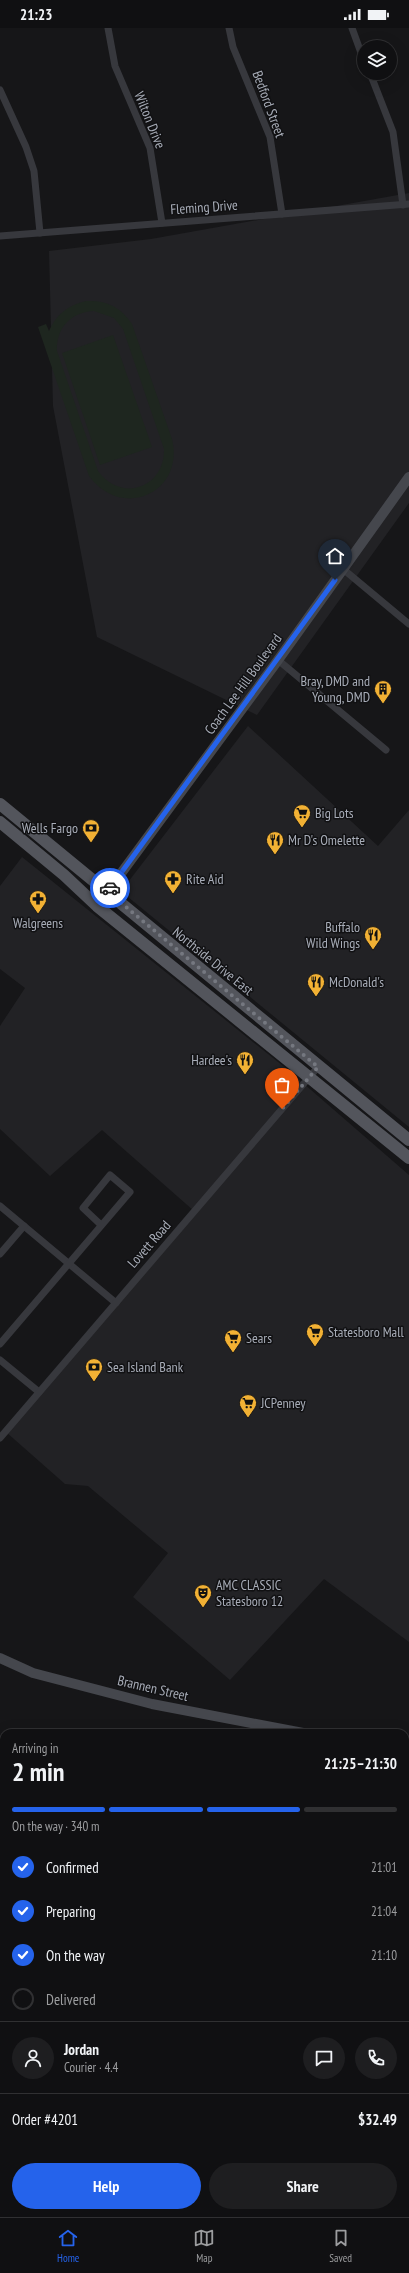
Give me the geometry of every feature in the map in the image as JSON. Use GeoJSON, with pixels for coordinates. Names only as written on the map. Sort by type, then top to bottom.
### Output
{"type":"FeatureCollection","features":[{"type":"Feature","properties":{"kind":"main road","name":"Northside Drive East"},"geometry":{"type":"LineString","coordinates":[[0,804],[318,1067],[409,1140]]}},
{"type":"Feature","properties":{"kind":"main road"},"geometry":{"type":"LineString","coordinates":[[0,822],[64,875],[97,906],[308,1078],[409,1158]]}},
{"type":"Feature","properties":{"kind":"street","name":"Wilton Drive"},"geometry":{"type":"LineString","coordinates":[[108,28],[115,66],[150,148],[162,223]]}},
{"type":"Feature","properties":{"kind":"street","name":"Bedford Street"},"geometry":{"type":"LineString","coordinates":[[229,28],[234,47],[270,136],[282,214]]}},
{"type":"Feature","properties":{"kind":"street"},"geometry":{"type":"LineString","coordinates":[[352,28],[357,42]]}},
{"type":"Feature","properties":{"kind":"street"},"geometry":{"type":"LineString","coordinates":[[373,80],[393,132],[406,204]]}},
{"type":"Feature","properties":{"kind":"street"},"geometry":{"type":"LineString","coordinates":[[0,90],[26,147],[34,171],[40,233]]}},
{"type":"Feature","properties":{"kind":"street","name":"Fleming Drive"},"geometry":{"type":"LineString","coordinates":[[0,236],[406,204]]}},
{"type":"Feature","properties":{"kind":"street","name":"Coach Lee Hill Boulevard"},"geometry":{"type":"LineString","coordinates":[[97,906],[278,660],[409,477]]}},
{"type":"Feature","properties":{"kind":"street"},"geometry":{"type":"LineString","coordinates":[[343,569],[409,624]]}},
{"type":"Feature","properties":{"kind":"street"},"geometry":{"type":"LineString","coordinates":[[278,660],[386,750]]}},
{"type":"Feature","properties":{"kind":"street","name":"Lovett Road"},"geometry":{"type":"LineString","coordinates":[[0,1438],[318,1067]]}},
{"type":"Feature","properties":{"kind":"street"},"geometry":{"type":"LineString","coordinates":[[0,1344],[100,1224],[130,1192],[110,1175],[83,1208],[100,1224]]}},
{"type":"Feature","properties":{"kind":"street"},"geometry":{"type":"LineString","coordinates":[[0,1206],[116,1303]]}},
{"type":"Feature","properties":{"kind":"street"},"geometry":{"type":"LineString","coordinates":[[0,1254],[24,1226]]}},
{"type":"Feature","properties":{"kind":"street"},"geometry":{"type":"LineString","coordinates":[[0,1360],[39,1392]]}},
{"type":"Feature","properties":{"kind":"street","name":"Brannen Street"},"geometry":{"type":"LineString","coordinates":[[0,1658],[33,1673],[152,1704],[281,1729]]}},
{"type":"Feature","properties":{"kind":"shaded area"},"geometry":{"type":"Polygon","coordinates":[[[409,193],[409,503],[257,715],[97,637],[53,406],[49,251],[151,239],[409,193]]]}},
{"type":"Feature","properties":{"kind":"shaded area"},"geometry":{"type":"Polygon","coordinates":[[[248,726],[378,846],[409,810],[409,1127],[128,897],[125,886],[248,726]]]}},
{"type":"Feature","properties":{"kind":"shaded area"},"geometry":{"type":"Polygon","coordinates":[[[22,857],[288,1070],[409,1175],[409,1642],[324,1579],[230,1680],[133,1597],[168,1553],[88,1486],[65,1484],[6,1432],[194,1211],[102,1130],[50,1176],[0,1129],[0,1026],[25,988],[0,969],[0,886],[22,857]]]}},
{"type":"Feature","properties":{"kind":"green space"},"geometry":{"type":"Polygon","coordinates":[[[93,301],[106,303],[123,313],[132,324],[172,439],[174,458],[169,474],[160,486],[148,495],[133,498],[118,497],[103,490],[89,476],[38,327],[46,324],[49,331],[59,315],[74,305],[93,301]],[[94,311],[78,314],[62,328],[57,343],[57,351],[98,471],[107,481],[118,487],[140,487],[150,482],[157,473],[162,462],[164,449],[123,329],[114,318],[94,311]]]}},
{"type":"Feature","properties":{"kind":"green space"},"geometry":{"type":"Polygon","coordinates":[[[113,335],[152,447],[100,465],[62,353],[113,335]]]}},
{"type":"Feature","properties":{"kind":"way so far"},"geometry":{"type":"LineString","coordinates":[[110,888],[108,892],[318,1067],[282,1109]]}},
{"type":"Feature","properties":{"kind":"place","name":"Bray, DMD and Young, DMD"},"geometry":{"type":"Point","coordinates":[383,704]}},
{"type":"Feature","properties":{"kind":"place","name":"Big Lots"},"geometry":{"type":"Point","coordinates":[302,828]}},
{"type":"Feature","properties":{"kind":"place","name":"Wells Fargo"},"geometry":{"type":"Point","coordinates":[91,843]}},
{"type":"Feature","properties":{"kind":"place","name":"Mr D's Omelette"},"geometry":{"type":"Point","coordinates":[275,855]}},
{"type":"Feature","properties":{"kind":"place","name":"Rite Aid"},"geometry":{"type":"Point","coordinates":[173,894]}},
{"type":"Feature","properties":{"kind":"place","name":"Walgreens"},"geometry":{"type":"Point","coordinates":[38,914]}},
{"type":"Feature","properties":{"kind":"place","name":"Buffalo Wild Wings"},"geometry":{"type":"Point","coordinates":[373,950]}},
{"type":"Feature","properties":{"kind":"place","name":"McDonald's"},"geometry":{"type":"Point","coordinates":[316,997]}},
{"type":"Feature","properties":{"kind":"place","name":"Hardee's"},"geometry":{"type":"Point","coordinates":[245,1075]}},
{"type":"Feature","properties":{"kind":"place","name":"Statesboro Mall"},"geometry":{"type":"Point","coordinates":[315,1347]}},
{"type":"Feature","properties":{"kind":"place","name":"Sears"},"geometry":{"type":"Point","coordinates":[233,1353]}},
{"type":"Feature","properties":{"kind":"place","name":"Sea Island Bank"},"geometry":{"type":"Point","coordinates":[94,1382]}},
{"type":"Feature","properties":{"kind":"place","name":"JCPenney"},"geometry":{"type":"Point","coordinates":[248,1418]}},
{"type":"Feature","properties":{"kind":"place","name":"AMC CLASSIC Statesboro 12"},"geometry":{"type":"Point","coordinates":[203,1608]}},
{"type":"Feature","properties":{"kind":"route"},"geometry":{"type":"LineString","coordinates":[[110,888],[236,715],[273,667],[335,580]]}}]}
